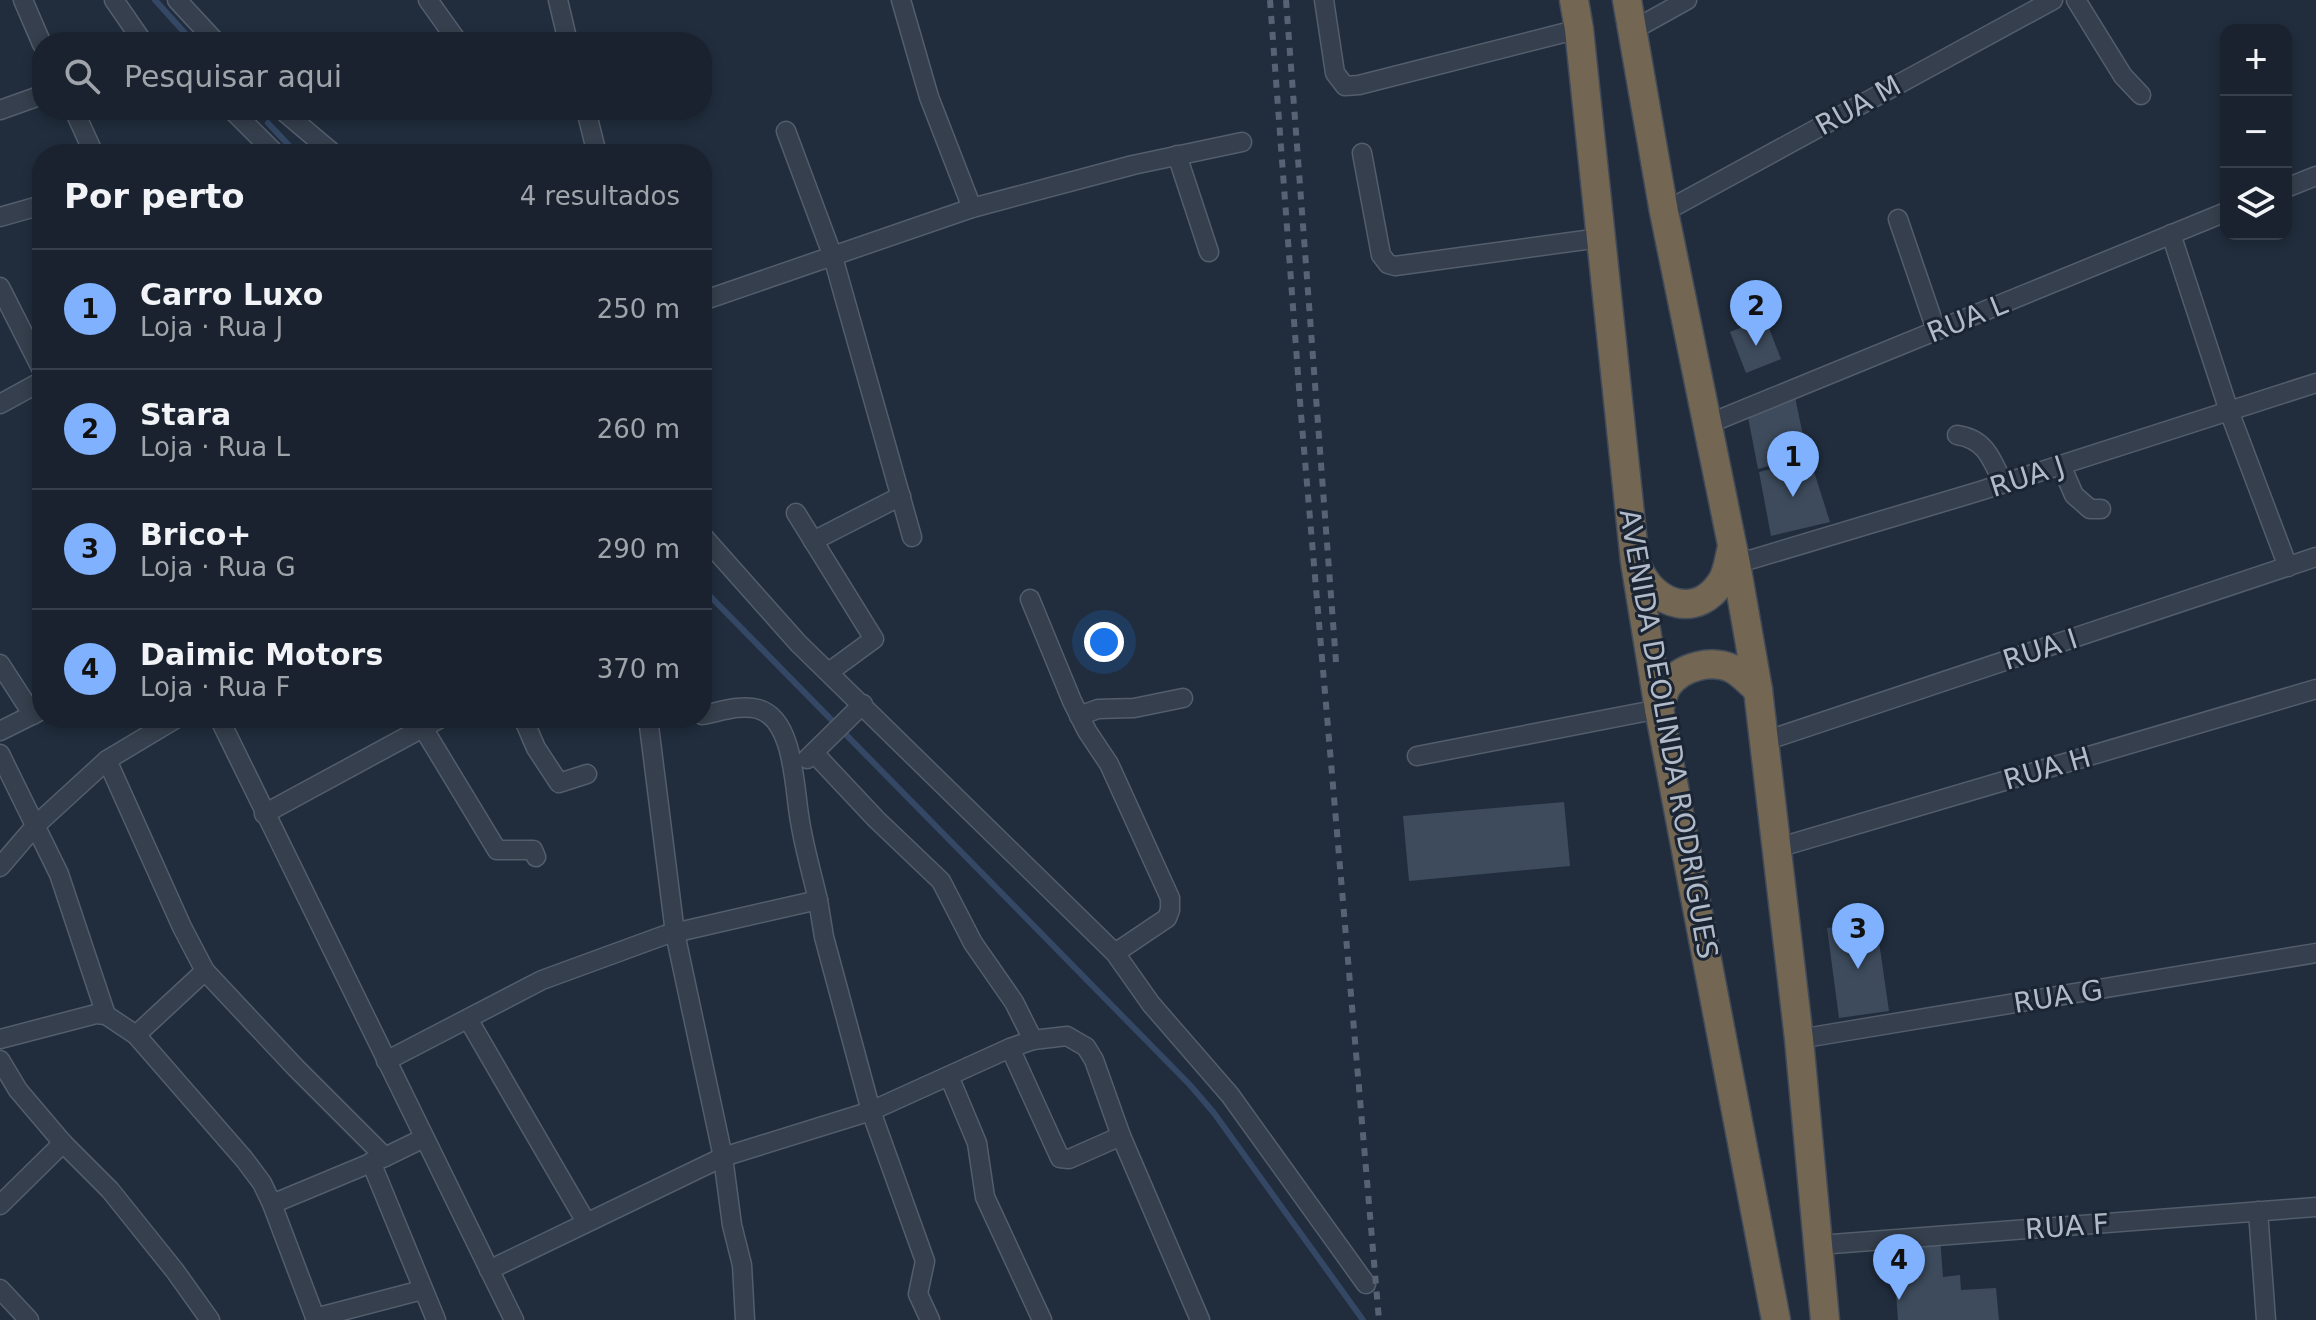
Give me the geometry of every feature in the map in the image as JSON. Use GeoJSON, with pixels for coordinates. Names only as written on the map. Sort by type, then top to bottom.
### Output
{"type":"FeatureCollection","features":[{"type":"Feature","properties":{"kind":"highway","name":"AVENIDA DEOLINDA RODRIGUES"},"geometry":{"type":"LineString","coordinates":[[1574,0],[1635,562],[1659,709],[1776,1320]]}},
{"type":"Feature","properties":{"kind":"highway"},"geometry":{"type":"LineString","coordinates":[[1627,0],[1664,212],[1758,690],[1799,1039],[1825,1320]]}},
{"type":"Feature","properties":{"kind":"highway"},"geometry":{"type":"LineString","coordinates":[[1635,562],[1645,582],[1659,598],[1672,603],[1689,603],[1707,597],[1723,580],[1734,556]]}},
{"type":"Feature","properties":{"kind":"highway"},"geometry":{"type":"LineString","coordinates":[[1659,709],[1666,687],[1678,675],[1693,667],[1714,664],[1731,668],[1758,690]]}},
{"type":"Feature","properties":{"kind":"street"},"geometry":{"type":"LineString","coordinates":[[23,0],[37,32]]}},
{"type":"Feature","properties":{"kind":"street"},"geometry":{"type":"LineString","coordinates":[[114,0],[136,32]]}},
{"type":"Feature","properties":{"kind":"street"},"geometry":{"type":"LineString","coordinates":[[177,0],[207,32]]}},
{"type":"Feature","properties":{"kind":"street"},"geometry":{"type":"LineString","coordinates":[[428,0],[451,32]]}},
{"type":"Feature","properties":{"kind":"street"},"geometry":{"type":"LineString","coordinates":[[558,0],[566,32]]}},
{"type":"Feature","properties":{"kind":"street"},"geometry":{"type":"LineString","coordinates":[[901,0],[929,97],[972,208]]}},
{"type":"Feature","properties":{"kind":"street"},"geometry":{"type":"LineString","coordinates":[[1324,0],[1335,73],[1345,86],[1579,29]]}},
{"type":"Feature","properties":{"kind":"street"},"geometry":{"type":"LineString","coordinates":[[1633,30],[1687,0]]}},
{"type":"Feature","properties":{"kind":"street","name":"RUA M"},"geometry":{"type":"LineString","coordinates":[[1664,212],[2053,0]]}},
{"type":"Feature","properties":{"kind":"street"},"geometry":{"type":"LineString","coordinates":[[2076,0],[2123,76],[2141,95]]}},
{"type":"Feature","properties":{"kind":"street"},"geometry":{"type":"LineString","coordinates":[[0,110],[32,99]]}},
{"type":"Feature","properties":{"kind":"street"},"geometry":{"type":"LineString","coordinates":[[79,120],[89,144]]}},
{"type":"Feature","properties":{"kind":"street"},"geometry":{"type":"LineString","coordinates":[[252,120],[269,144]]}},
{"type":"Feature","properties":{"kind":"street"},"geometry":{"type":"LineString","coordinates":[[294,120],[322,144]]}},
{"type":"Feature","properties":{"kind":"street"},"geometry":{"type":"LineString","coordinates":[[588,120],[594,144]]}},
{"type":"Feature","properties":{"kind":"street"},"geometry":{"type":"LineString","coordinates":[[786,131],[833,257],[912,537]]}},
{"type":"Feature","properties":{"kind":"street"},"geometry":{"type":"LineString","coordinates":[[712,298],[972,208],[1177,155],[1242,142]]}},
{"type":"Feature","properties":{"kind":"street"},"geometry":{"type":"LineString","coordinates":[[1362,153],[1381,255],[1388,264],[1395,266],[1600,238]]}},
{"type":"Feature","properties":{"kind":"street"},"geometry":{"type":"LineString","coordinates":[[1177,155],[1209,252]]}},
{"type":"Feature","properties":{"kind":"street"},"geometry":{"type":"LineString","coordinates":[[2292,186],[2316,176]]}},
{"type":"Feature","properties":{"kind":"street"},"geometry":{"type":"LineString","coordinates":[[0,217],[32,208]]}},
{"type":"Feature","properties":{"kind":"street","name":"RUA L"},"geometry":{"type":"LineString","coordinates":[[1708,424],[2220,214]]}},
{"type":"Feature","properties":{"kind":"street"},"geometry":{"type":"LineString","coordinates":[[1898,219],[1936,330]]}},
{"type":"Feature","properties":{"kind":"street"},"geometry":{"type":"LineString","coordinates":[[2171,234],[2229,411],[2288,567]]}},
{"type":"Feature","properties":{"kind":"street"},"geometry":{"type":"LineString","coordinates":[[0,287],[32,350]]}},
{"type":"Feature","properties":{"kind":"street","name":"RUA J"},"geometry":{"type":"LineString","coordinates":[[1734,556],[2003,483],[2316,383]]}},
{"type":"Feature","properties":{"kind":"street"},"geometry":{"type":"LineString","coordinates":[[0,404],[32,386]]}},
{"type":"Feature","properties":{"kind":"street"},"geometry":{"type":"LineString","coordinates":[[1957,435],[1970,437],[1986,447],[2003,483]]}},
{"type":"Feature","properties":{"kind":"street"},"geometry":{"type":"LineString","coordinates":[[2061,465],[2074,495],[2090,509],[2101,509]]}},
{"type":"Feature","properties":{"kind":"street"},"geometry":{"type":"LineString","coordinates":[[813,541],[901,496]]}},
{"type":"Feature","properties":{"kind":"street"},"geometry":{"type":"LineString","coordinates":[[796,513],[874,639],[829,672]]}},
{"type":"Feature","properties":{"kind":"street"},"geometry":{"type":"LineString","coordinates":[[712,546],[798,643],[829,672],[858,710],[1115,953],[1151,1004],[1230,1095],[1366,1284]]}},
{"type":"Feature","properties":{"kind":"street","name":"RUA I"},"geometry":{"type":"LineString","coordinates":[[1765,741],[2316,557]]}},
{"type":"Feature","properties":{"kind":"street"},"geometry":{"type":"LineString","coordinates":[[1030,599],[1079,716],[1109,764],[1170,898],[1167,918],[1115,953]]}},
{"type":"Feature","properties":{"kind":"street"},"geometry":{"type":"LineString","coordinates":[[0,664],[32,705]]}},
{"type":"Feature","properties":{"kind":"street","name":"RUA H"},"geometry":{"type":"LineString","coordinates":[[1777,848],[2316,689]]}},
{"type":"Feature","properties":{"kind":"street"},"geometry":{"type":"LineString","coordinates":[[1079,716],[1098,709],[1134,708],[1183,698]]}},
{"type":"Feature","properties":{"kind":"street"},"geometry":{"type":"LineString","coordinates":[[712,713],[743,707],[759,709],[774,718],[783,732],[828,953],[871,1111],[925,1261],[918,1294],[930,1320]]}},
{"type":"Feature","properties":{"kind":"street"},"geometry":{"type":"LineString","coordinates":[[1417,756],[1659,709]]}},
{"type":"Feature","properties":{"kind":"street"},"geometry":{"type":"LineString","coordinates":[[793,772],[858,710]]}},
{"type":"Feature","properties":{"kind":"street"},"geometry":{"type":"LineString","coordinates":[[0,731],[32,716]]}},
{"type":"Feature","properties":{"kind":"street"},"geometry":{"type":"LineString","coordinates":[[0,867],[36,825],[107,760],[160,728]]}},
{"type":"Feature","properties":{"kind":"street"},"geometry":{"type":"LineString","coordinates":[[224,728],[514,1320]]}},
{"type":"Feature","properties":{"kind":"street"},"geometry":{"type":"LineString","coordinates":[[264,814],[410,728]]}},
{"type":"Feature","properties":{"kind":"street"},"geometry":{"type":"LineString","coordinates":[[422,728],[497,850],[533,850],[536,857]]}},
{"type":"Feature","properties":{"kind":"street"},"geometry":{"type":"LineString","coordinates":[[527,728],[536,748],[559,783],[587,774]]}},
{"type":"Feature","properties":{"kind":"street"},"geometry":{"type":"LineString","coordinates":[[649,728],[675,933],[723,1157],[732,1225],[742,1265],[740,1318]]}},
{"type":"Feature","properties":{"kind":"street"},"geometry":{"type":"LineString","coordinates":[[819,748],[876,819],[941,881],[973,943],[1014,1002],[1033,1040]]}},
{"type":"Feature","properties":{"kind":"street"},"geometry":{"type":"LineString","coordinates":[[0,754],[59,874],[106,1015]]}},
{"type":"Feature","properties":{"kind":"street"},"geometry":{"type":"LineString","coordinates":[[107,760],[205,971],[378,1160],[422,1290],[436,1320]]}},
{"type":"Feature","properties":{"kind":"street"},"geometry":{"type":"LineString","coordinates":[[386,1061],[542,980],[675,933],[818,900]]}},
{"type":"Feature","properties":{"kind":"street","name":"RUA G"},"geometry":{"type":"LineString","coordinates":[[1799,1039],[2316,953]]}},
{"type":"Feature","properties":{"kind":"street"},"geometry":{"type":"LineString","coordinates":[[136,1035],[205,971]]}},
{"type":"Feature","properties":{"kind":"street"},"geometry":{"type":"LineString","coordinates":[[0,1039],[84,1016],[106,1015],[136,1035],[262,1183],[316,1319],[422,1290]]}},
{"type":"Feature","properties":{"kind":"street"},"geometry":{"type":"LineString","coordinates":[[468,1019],[586,1222]]}},
{"type":"Feature","properties":{"kind":"street"},"geometry":{"type":"LineString","coordinates":[[489,1270],[723,1157],[871,1111],[1010,1048],[1033,1040],[1067,1036],[1086,1047],[1094,1060],[1121,1136],[1200,1320]]}},
{"type":"Feature","properties":{"kind":"street"},"geometry":{"type":"LineString","coordinates":[[1010,1048],[1060,1158],[1069,1159],[1121,1136]]}},
{"type":"Feature","properties":{"kind":"street"},"geometry":{"type":"LineString","coordinates":[[0,1060],[18,1090],[63,1143],[110,1190],[210,1320]]}},
{"type":"Feature","properties":{"kind":"street"},"geometry":{"type":"LineString","coordinates":[[949,1076],[977,1143],[985,1197],[1042,1320]]}},
{"type":"Feature","properties":{"kind":"street"},"geometry":{"type":"LineString","coordinates":[[272,1204],[424,1138]]}},
{"type":"Feature","properties":{"kind":"street"},"geometry":{"type":"LineString","coordinates":[[0,1205],[63,1143]]}},
{"type":"Feature","properties":{"kind":"street","name":"RUA F"},"geometry":{"type":"LineString","coordinates":[[1819,1245],[2316,1207]]}},
{"type":"Feature","properties":{"kind":"street"},"geometry":{"type":"LineString","coordinates":[[2258,1211],[2266,1320]]}},
{"type":"Feature","properties":{"kind":"street"},"geometry":{"type":"LineString","coordinates":[[0,1289],[29,1320]]}},
{"type":"Feature","properties":{"kind":"building"},"geometry":{"type":"Polygon","coordinates":[[[1765,318],[1781,359],[1746,373],[1730,332],[1765,318]]]}},
{"type":"Feature","properties":{"kind":"building"},"geometry":{"type":"Polygon","coordinates":[[[1794,392],[1807,455],[1758,469],[1747,412],[1794,392]]]}},
{"type":"Feature","properties":{"kind":"building"},"geometry":{"type":"Polygon","coordinates":[[[1810,459],[1830,522],[1771,536],[1759,472],[1810,459]]]}},
{"type":"Feature","properties":{"kind":"building"},"geometry":{"type":"Polygon","coordinates":[[[1564,802],[1570,866],[1409,881],[1403,816],[1564,802]]]}},
{"type":"Feature","properties":{"kind":"building"},"geometry":{"type":"Polygon","coordinates":[[[1876,921],[1889,1011],[1839,1018],[1827,928],[1876,921]]]}},
{"type":"Feature","properties":{"kind":"building"},"geometry":{"type":"Polygon","coordinates":[[[1940,1236],[1943,1277],[1960,1275],[1961,1290],[1996,1288],[1999,1320],[1898,1320],[1892,1239],[1940,1236]]]}},
{"type":"Feature","properties":{"kind":"waterway"},"geometry":{"type":"LineString","coordinates":[[155,0],[184,32]]}},
{"type":"Feature","properties":{"kind":"waterway"},"geometry":{"type":"LineString","coordinates":[[268,123],[288,144]]}},
{"type":"Feature","properties":{"kind":"waterway"},"geometry":{"type":"LineString","coordinates":[[712,598],[1190,1085],[1214,1113],[1363,1320]]}},
{"type":"Feature","properties":{"kind":"railway"},"geometry":{"type":"LineString","coordinates":[[1270,0],[1301,414],[1379,1320]]}},
{"type":"Feature","properties":{"kind":"railway"},"geometry":{"type":"LineString","coordinates":[[1286,0],[1336,662]]}},
{"type":"Feature","properties":{"kind":"place","name":"Stara"},"geometry":{"type":"Point","coordinates":[1756,346]}},
{"type":"Feature","properties":{"kind":"place","name":"Carro Luxo"},"geometry":{"type":"Point","coordinates":[1793,497]}},
{"type":"Feature","properties":{"kind":"place","name":"Brico+"},"geometry":{"type":"Point","coordinates":[1858,969]}},
{"type":"Feature","properties":{"kind":"place","name":"Daimic Motors"},"geometry":{"type":"Point","coordinates":[1899,1300]}}]}
